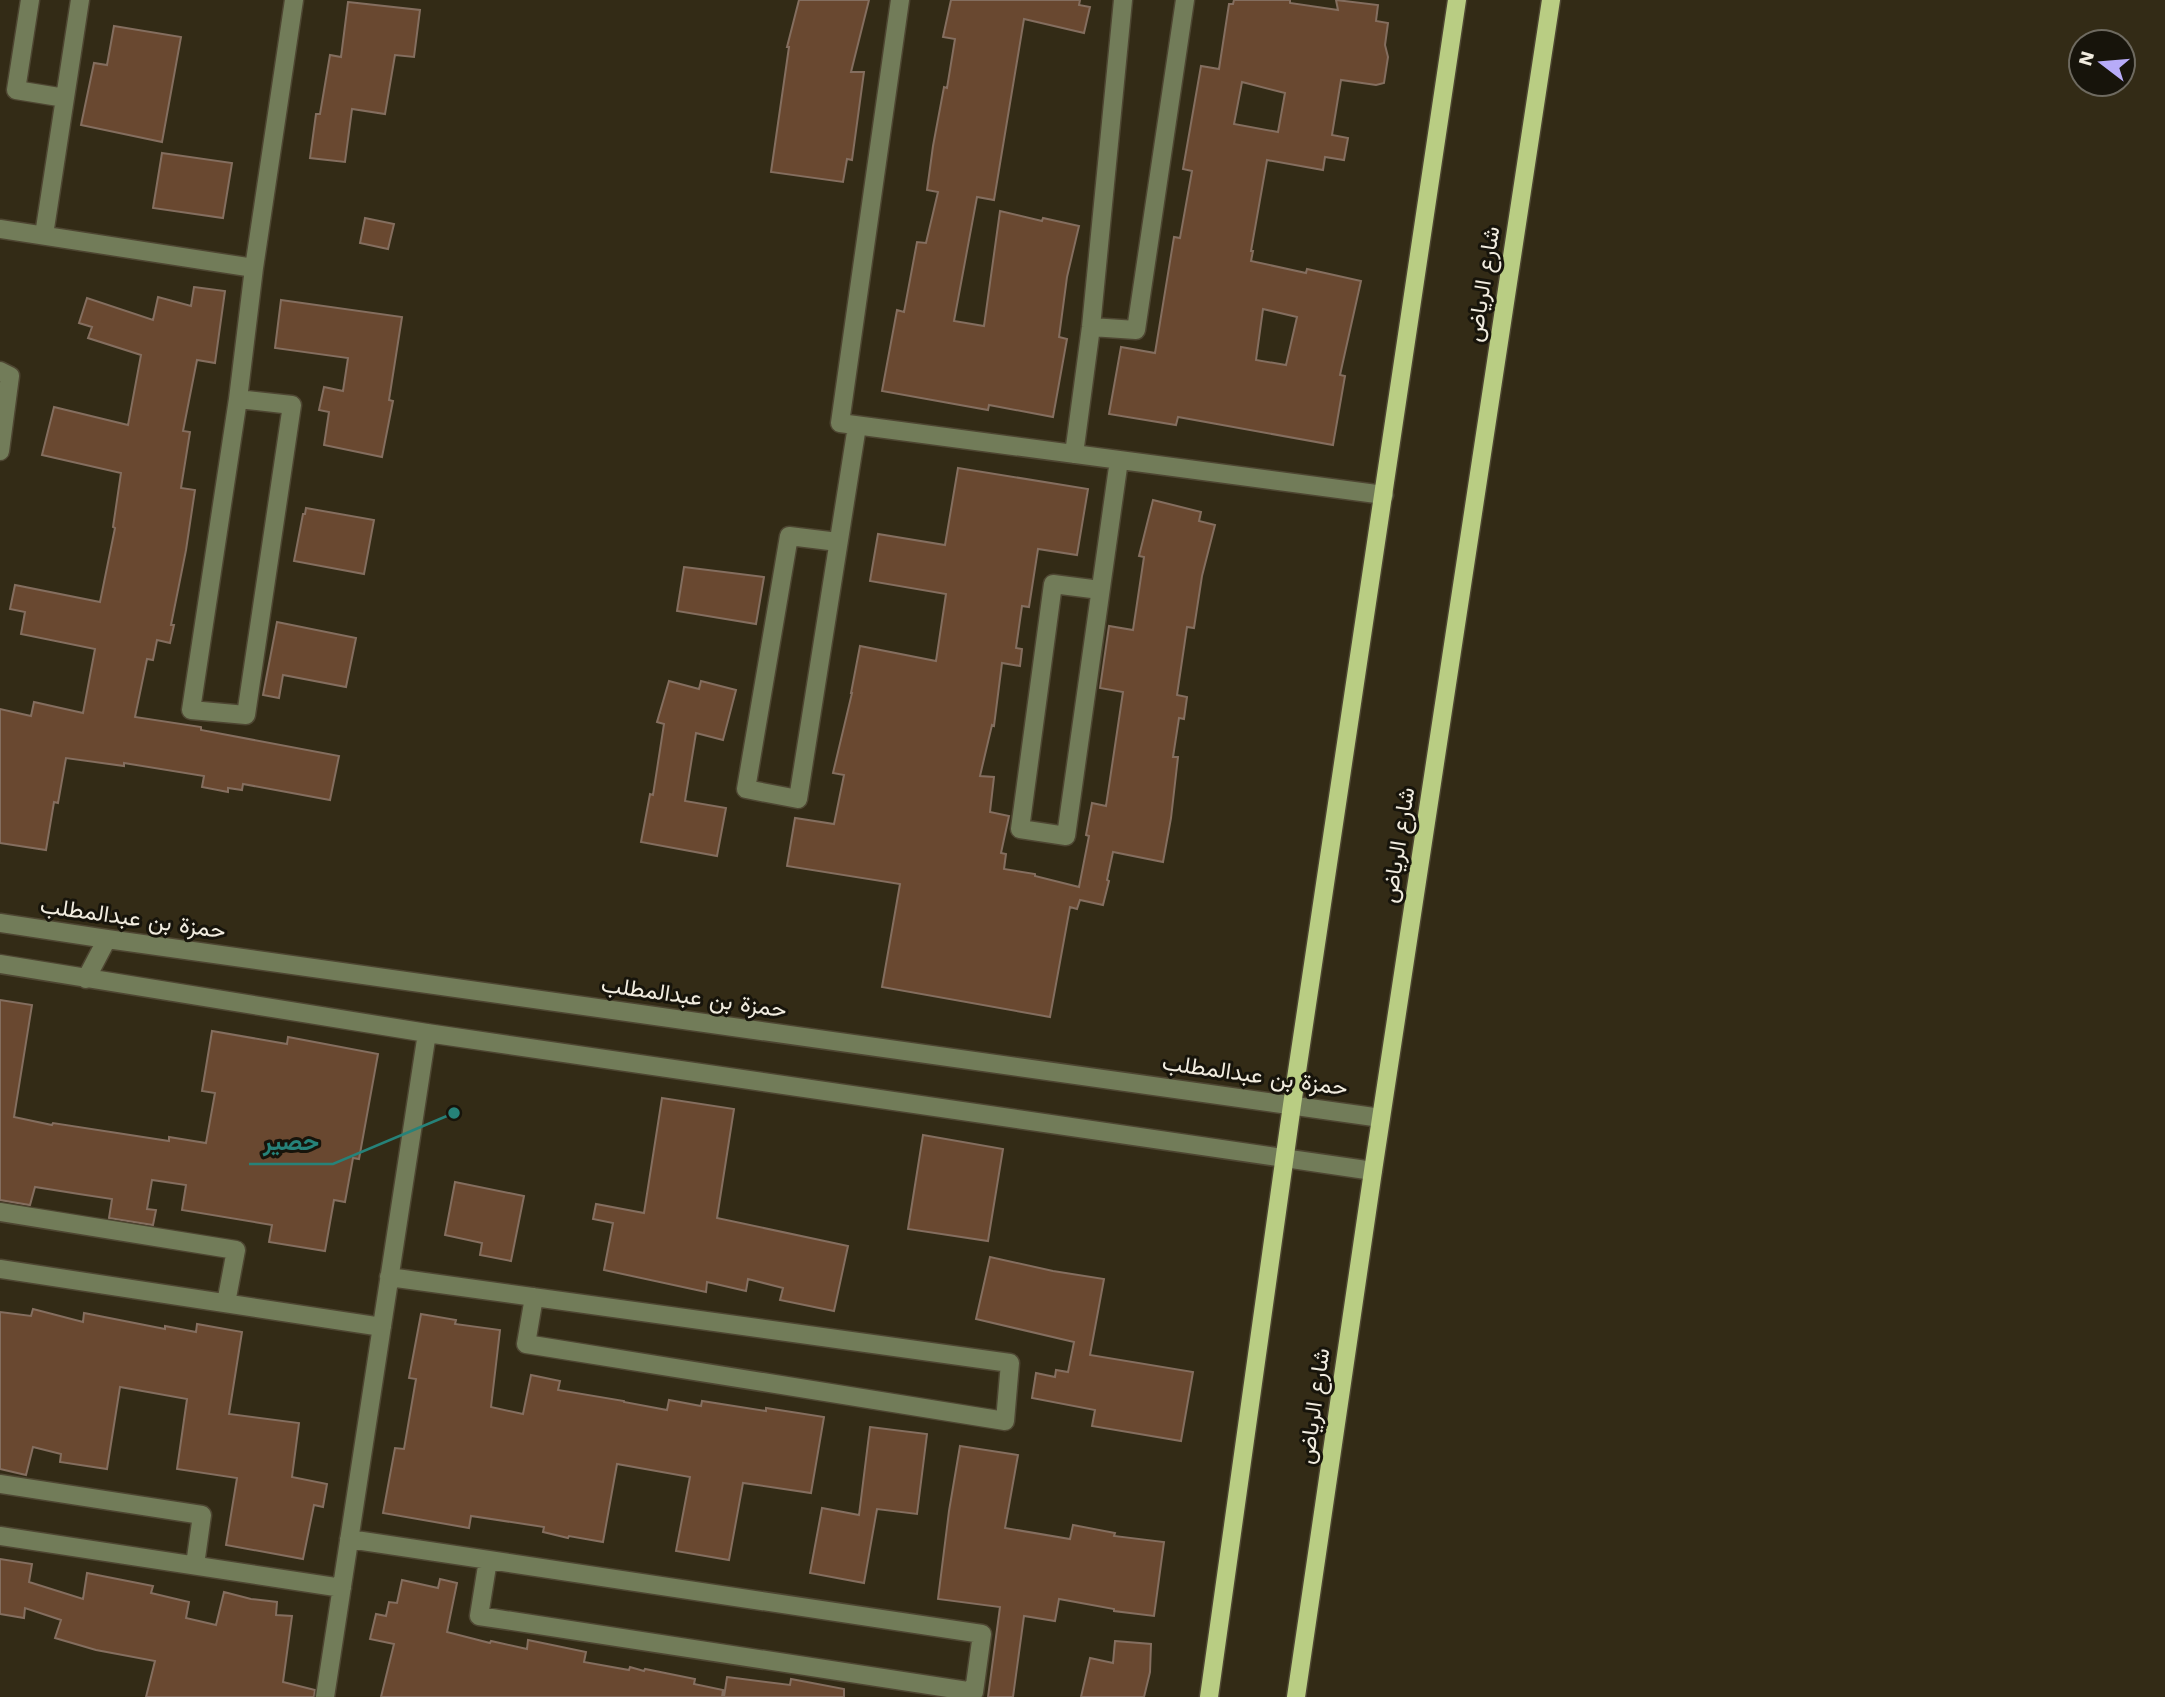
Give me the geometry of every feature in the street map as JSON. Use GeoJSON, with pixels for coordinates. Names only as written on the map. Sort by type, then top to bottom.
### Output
{"type":"FeatureCollection","features":[{"type":"Feature","properties":{"kind":"main road"},"geometry":{"type":"LineString","coordinates":[[1209,1697],[1292,1105],[1457,0]]}},
{"type":"Feature","properties":{"kind":"main road","name":"شارع الرياض"},"geometry":{"type":"LineString","coordinates":[[1296,1697],[1551,0]]}},
{"type":"Feature","properties":{"kind":"street"},"geometry":{"type":"LineString","coordinates":[[30,0],[16,90],[65,98]]}},
{"type":"Feature","properties":{"kind":"street"},"geometry":{"type":"LineString","coordinates":[[44,235],[80,0]]}},
{"type":"Feature","properties":{"kind":"street"},"geometry":{"type":"LineString","coordinates":[[238,399],[292,405],[246,715],[191,710],[294,0]]}},
{"type":"Feature","properties":{"kind":"street"},"geometry":{"type":"LineString","coordinates":[[900,0],[840,423],[1384,495]]}},
{"type":"Feature","properties":{"kind":"street"},"geometry":{"type":"LineString","coordinates":[[1074,454],[1091,327],[1123,0]]}},
{"type":"Feature","properties":{"kind":"street"},"geometry":{"type":"LineString","coordinates":[[1091,327],[1136,330],[1185,0]]}},
{"type":"Feature","properties":{"kind":"street"},"geometry":{"type":"LineString","coordinates":[[0,229],[254,268]]}},
{"type":"Feature","properties":{"kind":"street"},"geometry":{"type":"LineString","coordinates":[[0,371],[10,376],[0,451]]}},
{"type":"Feature","properties":{"kind":"street"},"geometry":{"type":"LineString","coordinates":[[838,542],[789,536],[746,789],[798,799],[857,426]]}},
{"type":"Feature","properties":{"kind":"street"},"geometry":{"type":"LineString","coordinates":[[1100,590],[1053,584],[1020,829],[1066,836],[1119,460]]}},
{"type":"Feature","properties":{"kind":"street","name":"حمزة بن عبدالمطلب"},"geometry":{"type":"LineString","coordinates":[[1,926],[1381,1118]]}},
{"type":"Feature","properties":{"kind":"street"},"geometry":{"type":"LineString","coordinates":[[86,979],[107,940]]}},
{"type":"Feature","properties":{"kind":"street"},"geometry":{"type":"LineString","coordinates":[[0,964],[427,1033],[1373,1171]]}},
{"type":"Feature","properties":{"kind":"street"},"geometry":{"type":"LineString","coordinates":[[325,1697],[427,1033]]}},
{"type":"Feature","properties":{"kind":"street"},"geometry":{"type":"LineString","coordinates":[[0,1212],[236,1250],[226,1303]]}},
{"type":"Feature","properties":{"kind":"street"},"geometry":{"type":"LineString","coordinates":[[0,1269],[382,1327]]}},
{"type":"Feature","properties":{"kind":"street"},"geometry":{"type":"LineString","coordinates":[[389,1277],[534,1297],[1010,1363],[1005,1421],[526,1344],[534,1297]]}},
{"type":"Feature","properties":{"kind":"street"},"geometry":{"type":"LineString","coordinates":[[0,1483],[202,1515],[195,1566]]}},
{"type":"Feature","properties":{"kind":"street"},"geometry":{"type":"LineString","coordinates":[[0,1536],[341,1588]]}},
{"type":"Feature","properties":{"kind":"street"},"geometry":{"type":"LineString","coordinates":[[349,1539],[982,1634],[974,1692],[479,1616],[488,1560]]}},
{"type":"Feature","properties":{"kind":"building"},"geometry":{"type":"Polygon","coordinates":[[[799,0],[869,0],[851,72],[864,72],[852,160],[847,159],[843,182],[771,172],[787,47],[799,0]]]}},
{"type":"Feature","properties":{"kind":"building"},"geometry":{"type":"Polygon","coordinates":[[[951,0],[1080,0],[1079,5],[1090,7],[1084,33],[1024,19],[994,200],[977,197],[954,321],[984,326],[1000,211],[1079,226],[1067,277],[1059,337],[1067,339],[1053,417],[989,405],[988,410],[882,391],[897,310],[904,312],[917,242],[926,243],[938,192],[927,190],[933,146],[955,39],[943,37],[951,0]]]}},
{"type":"Feature","properties":{"kind":"building"},"geometry":{"type":"Polygon","coordinates":[[[1234,0],[1290,0],[1290,3],[1338,10],[1336,0],[1378,5],[1376,21],[1388,23],[1385,45],[1388,57],[1384,83],[1376,85],[1341,80],[1332,135],[1348,138],[1344,160],[1325,157],[1323,170],[1267,160],[1251,251],[1251,261],[1306,273],[1307,269],[1361,281],[1340,375],[1345,376],[1333,445],[1178,417],[1176,425],[1109,414],[1121,347],[1155,353],[1174,237],[1180,238],[1192,171],[1183,169],[1201,66],[1219,69],[1229,4],[1233,4],[1234,0]],[[1242,82],[1234,124],[1278,132],[1285,93],[1242,82]],[[1263,309],[1256,360],[1286,365],[1297,317],[1263,309]]]}},
{"type":"Feature","properties":{"kind":"building"},"geometry":{"type":"Polygon","coordinates":[[[348,2],[420,10],[414,57],[395,55],[385,114],[352,109],[345,162],[310,158],[316,114],[320,114],[330,55],[341,57],[348,2]]]}},
{"type":"Feature","properties":{"kind":"building"},"geometry":{"type":"Polygon","coordinates":[[[114,26],[181,37],[162,142],[81,125],[94,63],[107,65],[114,26]]]}},
{"type":"Feature","properties":{"kind":"building"},"geometry":{"type":"Polygon","coordinates":[[[162,153],[232,163],[223,218],[153,208],[162,153]]]}},
{"type":"Feature","properties":{"kind":"building"},"geometry":{"type":"Polygon","coordinates":[[[365,218],[394,224],[388,249],[360,243],[365,218]]]}},
{"type":"Feature","properties":{"kind":"building"},"geometry":{"type":"Polygon","coordinates":[[[194,287],[225,291],[215,363],[197,360],[183,431],[190,432],[181,488],[195,490],[171,625],[174,625],[170,643],[157,640],[153,660],[147,659],[135,717],[201,727],[201,730],[339,756],[330,800],[243,784],[242,790],[228,788],[228,792],[202,787],[204,776],[124,763],[124,766],[66,758],[58,803],[54,802],[46,850],[0,843],[0,709],[31,716],[34,702],[83,713],[95,649],[21,634],[25,612],[10,609],[15,585],[100,602],[115,528],[121,473],[42,455],[54,407],[128,425],[141,355],[88,338],[92,327],[79,323],[87,298],[153,320],[158,297],[191,306],[194,287]]]}},
{"type":"Feature","properties":{"kind":"building"},"geometry":{"type":"Polygon","coordinates":[[[281,300],[402,317],[389,400],[393,401],[382,457],[324,445],[329,412],[319,410],[324,387],[343,391],[348,358],[275,348],[281,300]]]}},
{"type":"Feature","properties":{"kind":"building"},"geometry":{"type":"Polygon","coordinates":[[[958,468],[1088,489],[1077,555],[1038,549],[1029,607],[1022,606],[1016,648],[1022,649],[1020,666],[1002,663],[994,726],[992,725],[980,776],[994,777],[990,812],[1009,816],[1001,853],[1006,854],[1004,869],[1035,874],[1079,887],[1092,803],[1106,806],[1123,692],[1100,688],[1109,626],[1133,630],[1144,557],[1139,556],[1153,500],[1201,512],[1199,521],[1215,525],[1202,576],[1194,628],[1187,627],[1177,695],[1187,697],[1184,719],[1179,718],[1173,757],[1178,757],[1163,862],[1113,852],[1103,905],[1080,900],[1077,909],[1070,907],[1050,1017],[882,987],[900,884],[787,866],[795,818],[834,824],[844,775],[833,773],[860,646],[936,661],[946,594],[870,581],[878,534],[945,545],[958,468]]]}},
{"type":"Feature","properties":{"kind":"building"},"geometry":{"type":"Polygon","coordinates":[[[306,508],[374,520],[364,574],[294,561],[306,508]]]}},
{"type":"Feature","properties":{"kind":"building"},"geometry":{"type":"Polygon","coordinates":[[[684,567],[764,577],[756,624],[677,611],[684,567]]]}},
{"type":"Feature","properties":{"kind":"building"},"geometry":{"type":"Polygon","coordinates":[[[277,622],[356,638],[346,687],[283,675],[279,698],[263,695],[277,622]]]}},
{"type":"Feature","properties":{"kind":"building"},"geometry":{"type":"Polygon","coordinates":[[[669,681],[699,689],[701,681],[736,690],[723,740],[696,733],[685,801],[726,808],[717,856],[641,842],[650,794],[653,795],[664,724],[657,722],[669,681]]]}},
{"type":"Feature","properties":{"kind":"building"},"geometry":{"type":"Polygon","coordinates":[[[0,1000],[32,1005],[14,1117],[52,1125],[53,1123],[169,1141],[169,1137],[206,1143],[215,1093],[202,1091],[212,1031],[287,1044],[288,1037],[378,1054],[359,1159],[353,1158],[345,1202],[334,1200],[325,1251],[269,1242],[272,1225],[182,1210],[186,1185],[152,1180],[147,1209],[156,1210],[153,1225],[109,1218],[112,1199],[35,1187],[30,1205],[0,1200],[0,1000]]]}},
{"type":"Feature","properties":{"kind":"building"},"geometry":{"type":"Polygon","coordinates":[[[662,1098],[734,1109],[717,1218],[848,1246],[834,1311],[780,1300],[783,1288],[748,1279],[746,1291],[707,1282],[706,1292],[604,1270],[613,1223],[593,1219],[596,1204],[644,1213],[662,1098]]]}},
{"type":"Feature","properties":{"kind":"building"},"geometry":{"type":"Polygon","coordinates":[[[923,1135],[1003,1149],[988,1241],[908,1229],[923,1135]]]}},
{"type":"Feature","properties":{"kind":"building"},"geometry":{"type":"Polygon","coordinates":[[[455,1182],[524,1196],[511,1261],[480,1255],[482,1243],[445,1235],[455,1182]]]}},
{"type":"Feature","properties":{"kind":"building"},"geometry":{"type":"Polygon","coordinates":[[[990,1257],[1104,1279],[1090,1355],[1193,1372],[1181,1441],[1092,1426],[1095,1410],[1032,1398],[1036,1373],[1055,1377],[1056,1370],[1068,1372],[1074,1342],[976,1319],[990,1257]]]}},
{"type":"Feature","properties":{"kind":"building"},"geometry":{"type":"Polygon","coordinates":[[[33,1309],[83,1322],[84,1313],[165,1329],[165,1326],[196,1332],[197,1324],[242,1332],[229,1414],[299,1423],[292,1477],[327,1484],[323,1507],[314,1505],[303,1559],[226,1545],[237,1478],[177,1469],[187,1399],[120,1387],[107,1469],[60,1462],[61,1454],[33,1447],[26,1475],[0,1469],[0,1312],[31,1316],[33,1309]]]}},
{"type":"Feature","properties":{"kind":"building"},"geometry":{"type":"Polygon","coordinates":[[[421,1314],[456,1320],[455,1324],[500,1330],[491,1407],[523,1414],[531,1375],[560,1381],[558,1390],[667,1410],[669,1400],[701,1406],[702,1401],[824,1417],[811,1493],[743,1483],[729,1560],[676,1551],[690,1477],[617,1464],[603,1542],[543,1532],[544,1527],[471,1516],[469,1528],[383,1513],[395,1448],[404,1449],[416,1379],[409,1378],[421,1314]]]}},
{"type":"Feature","properties":{"kind":"building"},"geometry":{"type":"Polygon","coordinates":[[[870,1427],[927,1434],[917,1514],[877,1509],[864,1583],[810,1573],[822,1508],[859,1515],[870,1427]]]}},
{"type":"Feature","properties":{"kind":"building"},"geometry":{"type":"Polygon","coordinates":[[[960,1446],[1018,1455],[1005,1528],[1070,1539],[1073,1525],[1115,1533],[1114,1536],[1164,1542],[1154,1616],[1114,1611],[1059,1599],[1055,1621],[1024,1616],[1013,1697],[988,1697],[1000,1607],[938,1599],[960,1446]]]}},
{"type":"Feature","properties":{"kind":"building"},"geometry":{"type":"Polygon","coordinates":[[[0,1559],[32,1564],[29,1582],[83,1599],[87,1573],[153,1586],[151,1593],[189,1602],[186,1618],[216,1625],[224,1592],[277,1602],[276,1615],[292,1616],[283,1682],[315,1690],[314,1697],[146,1697],[155,1661],[96,1650],[55,1638],[61,1620],[25,1608],[24,1618],[0,1614],[0,1559]]]}},
{"type":"Feature","properties":{"kind":"building"},"geometry":{"type":"Polygon","coordinates":[[[440,1579],[457,1583],[447,1632],[527,1649],[528,1640],[586,1652],[584,1662],[629,1670],[630,1667],[644,1671],[645,1669],[695,1679],[694,1684],[723,1690],[722,1697],[381,1697],[394,1644],[370,1639],[376,1614],[386,1616],[389,1602],[397,1603],[402,1580],[438,1588],[440,1579]]]}},
{"type":"Feature","properties":{"kind":"building"},"geometry":{"type":"Polygon","coordinates":[[[1115,1641],[1151,1644],[1150,1672],[1144,1697],[1081,1697],[1090,1658],[1113,1663],[1115,1641]]]}},
{"type":"Feature","properties":{"kind":"building"},"geometry":{"type":"Polygon","coordinates":[[[727,1677],[790,1685],[791,1679],[844,1689],[844,1697],[724,1697],[727,1677]]]}},
{"type":"Feature","properties":{"kind":"place","name":"حصير"},"geometry":{"type":"Point","coordinates":[454,1113]}}]}
